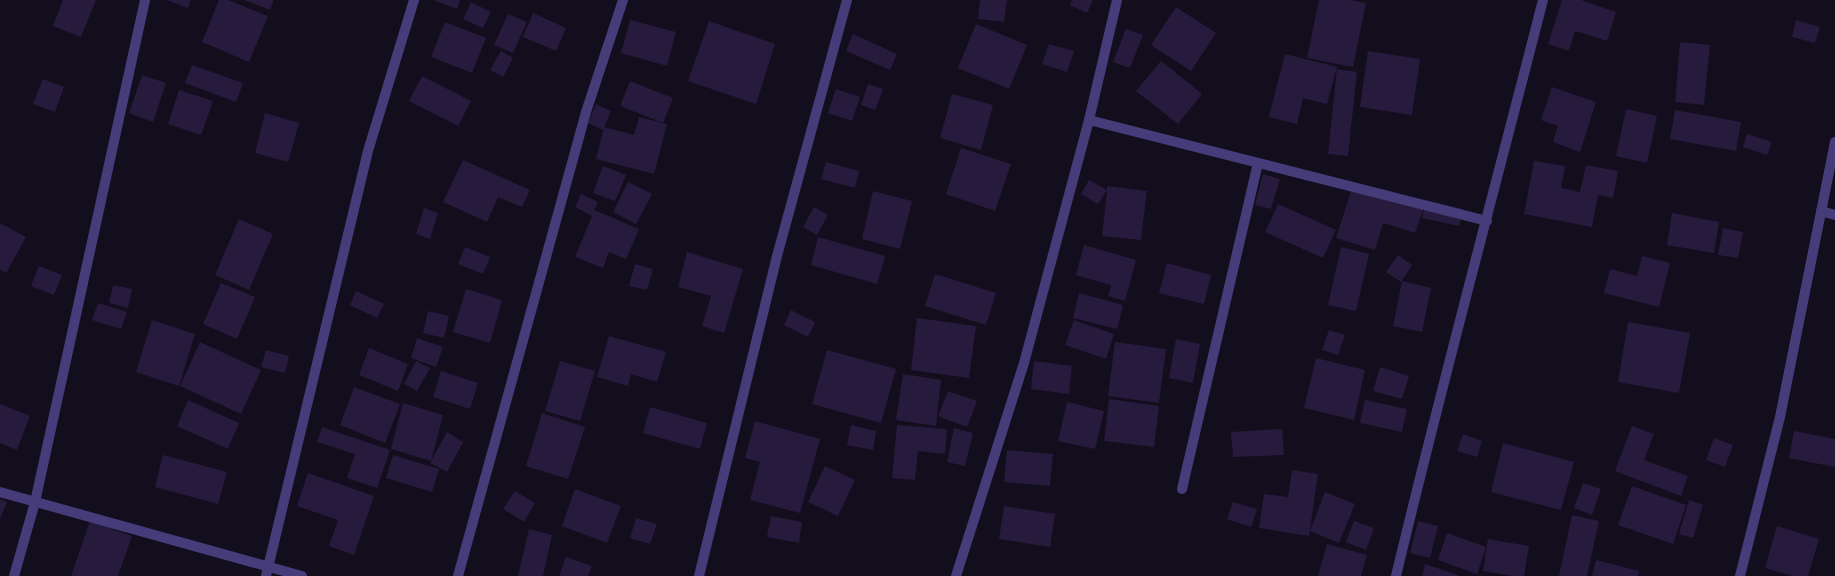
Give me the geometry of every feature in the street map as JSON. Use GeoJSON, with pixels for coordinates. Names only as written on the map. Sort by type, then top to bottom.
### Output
{"type":"FeatureCollection","features":[{"type":"Feature","properties":{"kind":"street"},"geometry":{"type":"LineString","coordinates":[[14,576],[35,502],[145,0]]}},
{"type":"Feature","properties":{"kind":"street"},"geometry":{"type":"LineString","coordinates":[[268,571],[368,151],[414,0]]}},
{"type":"Feature","properties":{"kind":"street"},"geometry":{"type":"LineString","coordinates":[[458,576],[586,112],[623,0]]}},
{"type":"Feature","properties":{"kind":"street"},"geometry":{"type":"LineString","coordinates":[[699,576],[777,256],[847,0]]}},
{"type":"Feature","properties":{"kind":"street"},"geometry":{"type":"LineString","coordinates":[[956,576],[1024,363],[1089,120],[1117,0]]}},
{"type":"Feature","properties":{"kind":"street"},"geometry":{"type":"LineString","coordinates":[[1396,576],[1433,422],[1543,0]]}},
{"type":"Feature","properties":{"kind":"street"},"geometry":{"type":"LineString","coordinates":[[1089,120],[1486,221]]}},
{"type":"Feature","properties":{"kind":"street"},"geometry":{"type":"LineString","coordinates":[[1740,576],[1780,416],[1835,142]]}},
{"type":"Feature","properties":{"kind":"street"},"geometry":{"type":"LineString","coordinates":[[1182,489],[1258,163]]}},
{"type":"Feature","properties":{"kind":"street"},"geometry":{"type":"LineString","coordinates":[[1821,211],[1835,215]]}},
{"type":"Feature","properties":{"kind":"street"},"geometry":{"type":"LineString","coordinates":[[0,492],[268,571],[302,576]]}},
{"type":"Feature","properties":{"kind":"building"},"geometry":{"type":"Polygon","coordinates":[[[63,0],[96,0],[81,37],[53,26],[63,0]]]}},
{"type":"Feature","properties":{"kind":"building"},"geometry":{"type":"Polygon","coordinates":[[[167,0],[191,0],[188,8],[167,0]]]}},
{"type":"Feature","properties":{"kind":"building"},"geometry":{"type":"Polygon","coordinates":[[[219,0],[228,0],[268,16],[249,62],[202,42],[219,0]]]}},
{"type":"Feature","properties":{"kind":"building"},"geometry":{"type":"Polygon","coordinates":[[[244,0],[274,0],[270,10],[244,0]]]}},
{"type":"Feature","properties":{"kind":"building"},"geometry":{"type":"Polygon","coordinates":[[[433,0],[460,0],[457,9],[433,0]]]}},
{"type":"Feature","properties":{"kind":"building"},"geometry":{"type":"Polygon","coordinates":[[[980,0],[1007,0],[1004,22],[978,19],[980,0]]]}},
{"type":"Feature","properties":{"kind":"building"},"geometry":{"type":"Polygon","coordinates":[[[1072,0],[1093,0],[1087,13],[1070,5],[1072,0]]]}},
{"type":"Feature","properties":{"kind":"building"},"geometry":{"type":"Polygon","coordinates":[[[1319,0],[1350,0],[1366,3],[1353,67],[1307,58],[1319,0]]]}},
{"type":"Feature","properties":{"kind":"building"},"geometry":{"type":"Polygon","coordinates":[[[1562,0],[1581,0],[1616,12],[1607,41],[1575,31],[1569,51],[1548,44],[1562,0]]]}},
{"type":"Feature","properties":{"kind":"building"},"geometry":{"type":"Polygon","coordinates":[[[471,2],[491,12],[483,28],[463,19],[471,2]]]}},
{"type":"Feature","properties":{"kind":"building"},"geometry":{"type":"Polygon","coordinates":[[[1176,7],[1216,33],[1191,71],[1151,45],[1176,7]]]}},
{"type":"Feature","properties":{"kind":"building"},"geometry":{"type":"Polygon","coordinates":[[[533,13],[566,28],[556,51],[523,37],[533,13]]]}},
{"type":"Feature","properties":{"kind":"building"},"geometry":{"type":"Polygon","coordinates":[[[508,14],[527,22],[513,53],[494,45],[508,14]]]}},
{"type":"Feature","properties":{"kind":"building"},"geometry":{"type":"Polygon","coordinates":[[[630,20],[676,32],[667,66],[621,53],[630,20]]]}},
{"type":"Feature","properties":{"kind":"building"},"geometry":{"type":"Polygon","coordinates":[[[1796,20],[1820,27],[1815,43],[1792,37],[1796,20]]]}},
{"type":"Feature","properties":{"kind":"building"},"geometry":{"type":"Polygon","coordinates":[[[709,21],[775,44],[756,104],[688,81],[709,21]]]}},
{"type":"Feature","properties":{"kind":"building"},"geometry":{"type":"Polygon","coordinates":[[[445,22],[486,38],[472,73],[431,57],[445,22]]]}},
{"type":"Feature","properties":{"kind":"building"},"geometry":{"type":"Polygon","coordinates":[[[976,24],[1027,45],[1009,89],[958,68],[976,24]]]}},
{"type":"Feature","properties":{"kind":"building"},"geometry":{"type":"Polygon","coordinates":[[[1126,29],[1143,35],[1130,68],[1113,62],[1126,29]]]}},
{"type":"Feature","properties":{"kind":"building"},"geometry":{"type":"Polygon","coordinates":[[[853,34],[897,54],[890,70],[846,51],[853,34]]]}},
{"type":"Feature","properties":{"kind":"building"},"geometry":{"type":"Polygon","coordinates":[[[1680,42],[1710,45],[1704,105],[1675,102],[1680,42]]]}},
{"type":"Feature","properties":{"kind":"building"},"geometry":{"type":"Polygon","coordinates":[[[1049,44],[1074,51],[1067,72],[1042,64],[1049,44]]]}},
{"type":"Feature","properties":{"kind":"building"},"geometry":{"type":"Polygon","coordinates":[[[501,51],[513,58],[503,77],[490,70],[501,51]]]}},
{"type":"Feature","properties":{"kind":"building"},"geometry":{"type":"Polygon","coordinates":[[[1368,51],[1420,59],[1412,115],[1360,107],[1368,51]]]}},
{"type":"Feature","properties":{"kind":"building"},"geometry":{"type":"Polygon","coordinates":[[[1285,54],[1337,67],[1327,104],[1303,98],[1297,124],[1269,117],[1285,54]]]}},
{"type":"Feature","properties":{"kind":"building"},"geometry":{"type":"Polygon","coordinates":[[[1161,61],[1202,94],[1178,124],[1136,91],[1161,61]]]}},
{"type":"Feature","properties":{"kind":"building"},"geometry":{"type":"Polygon","coordinates":[[[192,65],[243,83],[236,102],[185,83],[192,65]]]}},
{"type":"Feature","properties":{"kind":"building"},"geometry":{"type":"Polygon","coordinates":[[[1337,69],[1357,72],[1348,156],[1328,154],[1337,69]]]}},
{"type":"Feature","properties":{"kind":"building"},"geometry":{"type":"Polygon","coordinates":[[[142,75],[166,83],[153,122],[129,113],[142,75]]]}},
{"type":"Feature","properties":{"kind":"building"},"geometry":{"type":"Polygon","coordinates":[[[422,76],[471,101],[458,126],[409,101],[422,76]]]}},
{"type":"Feature","properties":{"kind":"building"},"geometry":{"type":"Polygon","coordinates":[[[43,79],[64,87],[55,112],[33,104],[43,79]]]}},
{"type":"Feature","properties":{"kind":"building"},"geometry":{"type":"Polygon","coordinates":[[[630,81],[673,98],[663,123],[620,106],[630,81]]]}},
{"type":"Feature","properties":{"kind":"building"},"geometry":{"type":"Polygon","coordinates":[[[868,84],[883,89],[875,110],[861,105],[868,84]]]}},
{"type":"Feature","properties":{"kind":"building"},"geometry":{"type":"Polygon","coordinates":[[[1552,87],[1596,102],[1580,152],[1553,142],[1558,126],[1541,120],[1552,87]]]}},
{"type":"Feature","properties":{"kind":"building"},"geometry":{"type":"Polygon","coordinates":[[[836,89],[860,97],[852,121],[828,113],[836,89]]]}},
{"type":"Feature","properties":{"kind":"building"},"geometry":{"type":"Polygon","coordinates":[[[179,90],[213,101],[201,135],[168,124],[179,90]]]}},
{"type":"Feature","properties":{"kind":"building"},"geometry":{"type":"Polygon","coordinates":[[[952,94],[993,105],[981,150],[940,138],[952,94]]]}},
{"type":"Feature","properties":{"kind":"building"},"geometry":{"type":"Polygon","coordinates":[[[596,104],[611,111],[603,130],[588,123],[596,104]]]}},
{"type":"Feature","properties":{"kind":"building"},"geometry":{"type":"Polygon","coordinates":[[[1626,109],[1657,116],[1647,163],[1616,156],[1626,109]]]}},
{"type":"Feature","properties":{"kind":"building"},"geometry":{"type":"Polygon","coordinates":[[[1675,110],[1741,122],[1736,151],[1670,139],[1675,110]]]}},
{"type":"Feature","properties":{"kind":"building"},"geometry":{"type":"Polygon","coordinates":[[[265,113],[299,123],[288,162],[255,153],[265,113]]]}},
{"type":"Feature","properties":{"kind":"building"},"geometry":{"type":"Polygon","coordinates":[[[639,117],[667,124],[654,174],[596,159],[604,127],[634,135],[639,117]]]}},
{"type":"Feature","properties":{"kind":"building"},"geometry":{"type":"Polygon","coordinates":[[[1747,134],[1772,142],[1767,155],[1743,147],[1747,134]]]}},
{"type":"Feature","properties":{"kind":"building"},"geometry":{"type":"Polygon","coordinates":[[[961,148],[1011,164],[995,211],[946,194],[961,148]]]}},
{"type":"Feature","properties":{"kind":"building"},"geometry":{"type":"Polygon","coordinates":[[[463,160],[530,190],[522,207],[498,197],[487,222],[443,202],[463,160]]]}},
{"type":"Feature","properties":{"kind":"building"},"geometry":{"type":"Polygon","coordinates":[[[1534,161],[1565,166],[1561,188],[1580,192],[1586,165],[1618,171],[1613,198],[1598,195],[1592,227],[1524,214],[1534,161]]]}},
{"type":"Feature","properties":{"kind":"building"},"geometry":{"type":"Polygon","coordinates":[[[826,162],[859,171],[855,188],[821,179],[826,162]]]}},
{"type":"Feature","properties":{"kind":"building"},"geometry":{"type":"Polygon","coordinates":[[[603,166],[626,175],[615,201],[593,193],[603,166]]]}},
{"type":"Feature","properties":{"kind":"building"},"geometry":{"type":"Polygon","coordinates":[[[1263,174],[1280,179],[1271,209],[1255,205],[1263,174]]]}},
{"type":"Feature","properties":{"kind":"building"},"geometry":{"type":"Polygon","coordinates":[[[1089,180],[1107,190],[1098,204],[1081,194],[1089,180]]]}},
{"type":"Feature","properties":{"kind":"building"},"geometry":{"type":"Polygon","coordinates":[[[628,182],[652,194],[636,224],[613,212],[628,182]]]}},
{"type":"Feature","properties":{"kind":"building"},"geometry":{"type":"Polygon","coordinates":[[[1353,185],[1424,207],[1415,233],[1383,223],[1375,250],[1336,238],[1353,185]]]}},
{"type":"Feature","properties":{"kind":"building"},"geometry":{"type":"Polygon","coordinates":[[[1107,186],[1147,191],[1141,240],[1102,236],[1107,186]]]}},
{"type":"Feature","properties":{"kind":"building"},"geometry":{"type":"Polygon","coordinates":[[[873,191],[912,201],[900,249],[862,239],[873,191]]]}},
{"type":"Feature","properties":{"kind":"building"},"geometry":{"type":"Polygon","coordinates":[[[581,194],[598,202],[594,210],[639,229],[626,259],[609,252],[603,268],[575,257],[592,216],[575,207],[581,194]]]}},
{"type":"Feature","properties":{"kind":"building"},"geometry":{"type":"Polygon","coordinates":[[[1426,200],[1463,209],[1459,226],[1422,218],[1426,200]]]}},
{"type":"Feature","properties":{"kind":"building"},"geometry":{"type":"Polygon","coordinates":[[[1278,204],[1336,230],[1323,258],[1265,232],[1278,204]]]}},
{"type":"Feature","properties":{"kind":"building"},"geometry":{"type":"Polygon","coordinates":[[[814,207],[828,215],[817,235],[803,227],[814,207]]]}},
{"type":"Feature","properties":{"kind":"building"},"geometry":{"type":"Polygon","coordinates":[[[424,208],[438,213],[430,239],[416,234],[424,208]]]}},
{"type":"Feature","properties":{"kind":"building"},"geometry":{"type":"Polygon","coordinates":[[[1672,213],[1719,222],[1714,253],[1667,245],[1672,213]]]}},
{"type":"Feature","properties":{"kind":"building"},"geometry":{"type":"Polygon","coordinates":[[[239,219],[273,234],[249,290],[215,275],[239,219]]]}},
{"type":"Feature","properties":{"kind":"building"},"geometry":{"type":"Polygon","coordinates":[[[0,223],[26,237],[6,273],[0,269],[0,223]]]}},
{"type":"Feature","properties":{"kind":"building"},"geometry":{"type":"Polygon","coordinates":[[[1723,228],[1743,232],[1738,258],[1718,255],[1723,228]]]}},
{"type":"Feature","properties":{"kind":"building"},"geometry":{"type":"Polygon","coordinates":[[[818,237],[885,256],[877,284],[811,265],[818,237]]]}},
{"type":"Feature","properties":{"kind":"building"},"geometry":{"type":"Polygon","coordinates":[[[1084,245],[1136,260],[1125,301],[1108,296],[1111,285],[1076,275],[1084,245]]]}},
{"type":"Feature","properties":{"kind":"building"},"geometry":{"type":"Polygon","coordinates":[[[465,247],[490,257],[483,274],[458,264],[465,247]]]}},
{"type":"Feature","properties":{"kind":"building"},"geometry":{"type":"Polygon","coordinates":[[[1341,247],[1369,254],[1356,311],[1328,305],[1341,247]]]}},
{"type":"Feature","properties":{"kind":"building"},"geometry":{"type":"Polygon","coordinates":[[[687,252],[743,269],[724,333],[702,326],[711,296],[678,287],[687,252]]]}},
{"type":"Feature","properties":{"kind":"building"},"geometry":{"type":"Polygon","coordinates":[[[1398,255],[1412,265],[1401,282],[1386,272],[1398,255]]]}},
{"type":"Feature","properties":{"kind":"building"},"geometry":{"type":"Polygon","coordinates":[[[1642,256],[1670,263],[1659,307],[1604,293],[1610,269],[1637,276],[1642,256]]]}},
{"type":"Feature","properties":{"kind":"building"},"geometry":{"type":"Polygon","coordinates":[[[1167,263],[1211,275],[1204,304],[1159,293],[1167,263]]]}},
{"type":"Feature","properties":{"kind":"building"},"geometry":{"type":"Polygon","coordinates":[[[635,264],[653,269],[647,290],[629,286],[635,264]]]}},
{"type":"Feature","properties":{"kind":"building"},"geometry":{"type":"Polygon","coordinates":[[[39,266],[62,275],[54,295],[31,286],[39,266]]]}},
{"type":"Feature","properties":{"kind":"building"},"geometry":{"type":"Polygon","coordinates":[[[935,274],[996,293],[986,325],[925,306],[935,274]]]}},
{"type":"Feature","properties":{"kind":"building"},"geometry":{"type":"Polygon","coordinates":[[[1402,281],[1431,288],[1422,332],[1393,326],[1402,281]]]}},
{"type":"Feature","properties":{"kind":"building"},"geometry":{"type":"Polygon","coordinates":[[[221,283],[255,297],[237,339],[203,324],[221,283]]]}},
{"type":"Feature","properties":{"kind":"building"},"geometry":{"type":"Polygon","coordinates":[[[113,285],[132,289],[128,308],[109,303],[113,285]]]}},
{"type":"Feature","properties":{"kind":"building"},"geometry":{"type":"Polygon","coordinates":[[[466,289],[502,300],[490,343],[453,332],[466,289]]]}},
{"type":"Feature","properties":{"kind":"building"},"geometry":{"type":"Polygon","coordinates":[[[356,291],[384,304],[377,318],[350,305],[356,291]]]}},
{"type":"Feature","properties":{"kind":"building"},"geometry":{"type":"Polygon","coordinates":[[[1079,293],[1123,305],[1117,329],[1073,318],[1079,293]]]}},
{"type":"Feature","properties":{"kind":"building"},"geometry":{"type":"Polygon","coordinates":[[[98,303],[127,312],[121,329],[92,320],[98,303]]]}},
{"type":"Feature","properties":{"kind":"building"},"geometry":{"type":"Polygon","coordinates":[[[791,310],[815,322],[808,337],[784,325],[791,310]]]}},
{"type":"Feature","properties":{"kind":"building"},"geometry":{"type":"Polygon","coordinates":[[[428,311],[449,316],[444,338],[423,333],[428,311]]]}},
{"type":"Feature","properties":{"kind":"building"},"geometry":{"type":"Polygon","coordinates":[[[917,318],[976,326],[969,378],[911,370],[917,318]]]}},
{"type":"Feature","properties":{"kind":"building"},"geometry":{"type":"Polygon","coordinates":[[[152,320],[195,334],[179,386],[136,372],[152,320]]]}},
{"type":"Feature","properties":{"kind":"building"},"geometry":{"type":"Polygon","coordinates":[[[1074,320],[1114,334],[1106,359],[1065,345],[1074,320]]]}},
{"type":"Feature","properties":{"kind":"building"},"geometry":{"type":"Polygon","coordinates":[[[1628,322],[1690,333],[1679,393],[1618,382],[1628,322]]]}},
{"type":"Feature","properties":{"kind":"building"},"geometry":{"type":"Polygon","coordinates":[[[1329,330],[1345,335],[1338,355],[1322,350],[1329,330]]]}},
{"type":"Feature","properties":{"kind":"building"},"geometry":{"type":"Polygon","coordinates":[[[609,336],[666,352],[657,382],[631,374],[628,386],[597,377],[609,336]]]}},
{"type":"Feature","properties":{"kind":"building"},"geometry":{"type":"Polygon","coordinates":[[[417,338],[443,347],[436,367],[411,358],[417,338]]]}},
{"type":"Feature","properties":{"kind":"building"},"geometry":{"type":"Polygon","coordinates":[[[1176,339],[1200,344],[1193,383],[1169,378],[1176,339]]]}},
{"type":"Feature","properties":{"kind":"building"},"geometry":{"type":"Polygon","coordinates":[[[200,342],[261,370],[241,414],[180,386],[200,342]]]}},
{"type":"Feature","properties":{"kind":"building"},"geometry":{"type":"Polygon","coordinates":[[[1115,342],[1166,349],[1159,403],[1108,396],[1115,342]]]}},
{"type":"Feature","properties":{"kind":"building"},"geometry":{"type":"Polygon","coordinates":[[[369,348],[408,364],[398,391],[359,375],[369,348]]]}},
{"type":"Feature","properties":{"kind":"building"},"geometry":{"type":"Polygon","coordinates":[[[266,350],[289,356],[285,373],[261,367],[266,350]]]}},
{"type":"Feature","properties":{"kind":"building"},"geometry":{"type":"Polygon","coordinates":[[[827,350],[896,369],[881,423],[812,404],[827,350]]]}},
{"type":"Feature","properties":{"kind":"building"},"geometry":{"type":"Polygon","coordinates":[[[1316,358],[1365,370],[1354,420],[1304,408],[1316,358]]]}},
{"type":"Feature","properties":{"kind":"building"},"geometry":{"type":"Polygon","coordinates":[[[416,361],[430,368],[417,391],[404,384],[416,361]]]}},
{"type":"Feature","properties":{"kind":"building"},"geometry":{"type":"Polygon","coordinates":[[[560,361],[595,371],[580,421],[545,411],[560,361]]]}},
{"type":"Feature","properties":{"kind":"building"},"geometry":{"type":"Polygon","coordinates":[[[1034,361],[1072,366],[1069,394],[1031,389],[1034,361]]]}},
{"type":"Feature","properties":{"kind":"building"},"geometry":{"type":"Polygon","coordinates":[[[1380,367],[1409,376],[1402,399],[1373,391],[1380,367]]]}},
{"type":"Feature","properties":{"kind":"building"},"geometry":{"type":"Polygon","coordinates":[[[441,371],[478,383],[470,409],[433,397],[441,371]]]}},
{"type":"Feature","properties":{"kind":"building"},"geometry":{"type":"Polygon","coordinates":[[[903,374],[941,380],[936,426],[896,420],[903,374]]]}},
{"type":"Feature","properties":{"kind":"building"},"geometry":{"type":"Polygon","coordinates":[[[354,387],[400,404],[385,443],[340,425],[354,387]]]}},
{"type":"Feature","properties":{"kind":"building"},"geometry":{"type":"Polygon","coordinates":[[[948,391],[977,401],[967,427],[938,416],[948,391]]]}},
{"type":"Feature","properties":{"kind":"building"},"geometry":{"type":"Polygon","coordinates":[[[1109,399],[1159,406],[1154,447],[1104,441],[1109,399]]]}},
{"type":"Feature","properties":{"kind":"building"},"geometry":{"type":"Polygon","coordinates":[[[188,400],[239,423],[228,449],[177,426],[188,400]]]}},
{"type":"Feature","properties":{"kind":"building"},"geometry":{"type":"Polygon","coordinates":[[[1365,400],[1407,409],[1402,432],[1360,423],[1365,400]]]}},
{"type":"Feature","properties":{"kind":"building"},"geometry":{"type":"Polygon","coordinates":[[[1067,402],[1104,411],[1095,449],[1058,441],[1067,402]]]}},
{"type":"Feature","properties":{"kind":"building"},"geometry":{"type":"Polygon","coordinates":[[[403,403],[443,415],[431,461],[391,449],[403,403]]]}},
{"type":"Feature","properties":{"kind":"building"},"geometry":{"type":"Polygon","coordinates":[[[0,404],[30,416],[17,450],[0,443],[0,404]]]}},
{"type":"Feature","properties":{"kind":"building"},"geometry":{"type":"Polygon","coordinates":[[[650,407],[707,423],[700,449],[643,433],[650,407]]]}},
{"type":"Feature","properties":{"kind":"building"},"geometry":{"type":"Polygon","coordinates":[[[542,413],[585,427],[568,479],[526,466],[542,413]]]}},
{"type":"Feature","properties":{"kind":"building"},"geometry":{"type":"Polygon","coordinates":[[[755,421],[820,439],[800,513],[750,500],[760,462],[745,458],[755,421]]]}},
{"type":"Feature","properties":{"kind":"building"},"geometry":{"type":"Polygon","coordinates":[[[851,425],[876,431],[873,450],[847,445],[851,425]]]}},
{"type":"Feature","properties":{"kind":"building"},"geometry":{"type":"Polygon","coordinates":[[[897,425],[947,429],[945,454],[918,451],[915,480],[892,478],[897,425]]]}},
{"type":"Feature","properties":{"kind":"building"},"geometry":{"type":"Polygon","coordinates":[[[1632,426],[1654,434],[1644,460],[1688,476],[1681,496],[1615,471],[1632,426]]]}},
{"type":"Feature","properties":{"kind":"building"},"geometry":{"type":"Polygon","coordinates":[[[322,427],[390,450],[377,488],[347,478],[355,454],[317,442],[322,427]]]}},
{"type":"Feature","properties":{"kind":"building"},"geometry":{"type":"Polygon","coordinates":[[[954,428],[973,433],[965,466],[947,462],[954,428]]]}},
{"type":"Feature","properties":{"kind":"building"},"geometry":{"type":"Polygon","coordinates":[[[1282,429],[1284,455],[1233,457],[1231,432],[1282,429]]]}},
{"type":"Feature","properties":{"kind":"building"},"geometry":{"type":"Polygon","coordinates":[[[1794,431],[1835,439],[1835,467],[1789,458],[1794,431]]]}},
{"type":"Feature","properties":{"kind":"building"},"geometry":{"type":"Polygon","coordinates":[[[447,432],[463,442],[447,472],[430,463],[447,432]]]}},
{"type":"Feature","properties":{"kind":"building"},"geometry":{"type":"Polygon","coordinates":[[[1463,434],[1482,441],[1477,457],[1457,451],[1463,434]]]}},
{"type":"Feature","properties":{"kind":"building"},"geometry":{"type":"Polygon","coordinates":[[[1714,438],[1733,445],[1725,467],[1706,460],[1714,438]]]}},
{"type":"Feature","properties":{"kind":"building"},"geometry":{"type":"Polygon","coordinates":[[[1503,443],[1574,462],[1561,510],[1491,492],[1503,443]]]}},
{"type":"Feature","properties":{"kind":"building"},"geometry":{"type":"Polygon","coordinates":[[[1007,450],[1053,454],[1050,486],[1004,482],[1007,450]]]}},
{"type":"Feature","properties":{"kind":"building"},"geometry":{"type":"Polygon","coordinates":[[[163,455],[227,472],[218,504],[155,487],[163,455]]]}},
{"type":"Feature","properties":{"kind":"building"},"geometry":{"type":"Polygon","coordinates":[[[393,455],[439,469],[432,492],[386,478],[393,455]]]}},
{"type":"Feature","properties":{"kind":"building"},"geometry":{"type":"Polygon","coordinates":[[[825,466],[855,480],[838,516],[808,502],[825,466]]]}},
{"type":"Feature","properties":{"kind":"building"},"geometry":{"type":"Polygon","coordinates":[[[1292,470],[1318,474],[1309,536],[1259,528],[1264,494],[1288,497],[1292,470]]]}},
{"type":"Feature","properties":{"kind":"building"},"geometry":{"type":"Polygon","coordinates":[[[308,473],[374,496],[354,555],[329,546],[338,520],[297,506],[308,473]]]}},
{"type":"Feature","properties":{"kind":"building"},"geometry":{"type":"Polygon","coordinates":[[[1583,483],[1601,489],[1592,515],[1574,508],[1583,483]]]}},
{"type":"Feature","properties":{"kind":"building"},"geometry":{"type":"Polygon","coordinates":[[[1632,486],[1686,505],[1673,544],[1618,525],[1632,486]]]}},
{"type":"Feature","properties":{"kind":"building"},"geometry":{"type":"Polygon","coordinates":[[[575,489],[621,506],[607,543],[562,526],[575,489]]]}},
{"type":"Feature","properties":{"kind":"building"},"geometry":{"type":"Polygon","coordinates":[[[515,491],[535,503],[524,522],[503,509],[515,491]]]}},
{"type":"Feature","properties":{"kind":"building"},"geometry":{"type":"Polygon","coordinates":[[[1325,492],[1355,504],[1339,543],[1310,531],[1325,492]]]}},
{"type":"Feature","properties":{"kind":"building"},"geometry":{"type":"Polygon","coordinates":[[[0,499],[7,502],[0,519],[0,499]]]}},
{"type":"Feature","properties":{"kind":"building"},"geometry":{"type":"Polygon","coordinates":[[[1689,500],[1703,505],[1693,538],[1679,534],[1689,500]]]}},
{"type":"Feature","properties":{"kind":"building"},"geometry":{"type":"Polygon","coordinates":[[[1233,502],[1257,509],[1251,527],[1227,519],[1233,502]]]}},
{"type":"Feature","properties":{"kind":"building"},"geometry":{"type":"Polygon","coordinates":[[[1004,506],[1055,514],[1050,547],[999,539],[1004,506]]]}},
{"type":"Feature","properties":{"kind":"building"},"geometry":{"type":"Polygon","coordinates":[[[1572,515],[1599,521],[1587,576],[1559,576],[1572,515]]]}},
{"type":"Feature","properties":{"kind":"building"},"geometry":{"type":"Polygon","coordinates":[[[771,516],[802,522],[799,543],[767,537],[771,516]]]}},
{"type":"Feature","properties":{"kind":"building"},"geometry":{"type":"Polygon","coordinates":[[[636,518],[657,524],[650,544],[630,538],[636,518]]]}},
{"type":"Feature","properties":{"kind":"building"},"geometry":{"type":"Polygon","coordinates":[[[90,521],[132,536],[118,576],[71,576],[90,521]]]}},
{"type":"Feature","properties":{"kind":"building"},"geometry":{"type":"Polygon","coordinates":[[[1354,521],[1374,528],[1366,550],[1346,542],[1354,521]]]}},
{"type":"Feature","properties":{"kind":"building"},"geometry":{"type":"Polygon","coordinates":[[[1418,521],[1438,526],[1430,558],[1410,553],[1418,521]]]}},
{"type":"Feature","properties":{"kind":"building"},"geometry":{"type":"Polygon","coordinates":[[[1777,526],[1819,539],[1808,576],[1792,576],[1765,568],[1777,526]]]}},
{"type":"Feature","properties":{"kind":"building"},"geometry":{"type":"Polygon","coordinates":[[[529,529],[552,535],[543,576],[518,576],[529,529]]]}},
{"type":"Feature","properties":{"kind":"building"},"geometry":{"type":"Polygon","coordinates":[[[1447,533],[1486,547],[1477,574],[1438,560],[1447,533]]]}},
{"type":"Feature","properties":{"kind":"building"},"geometry":{"type":"Polygon","coordinates":[[[1488,539],[1529,546],[1524,576],[1514,576],[1483,571],[1488,539]]]}},
{"type":"Feature","properties":{"kind":"building"},"geometry":{"type":"Polygon","coordinates":[[[1327,544],[1367,555],[1361,576],[1318,576],[1327,544]]]}},
{"type":"Feature","properties":{"kind":"building"},"geometry":{"type":"Polygon","coordinates":[[[566,557],[592,566],[588,576],[559,576],[566,557]]]}},
{"type":"Feature","properties":{"kind":"building"},"geometry":{"type":"Polygon","coordinates":[[[1596,560],[1639,571],[1638,576],[1592,576],[1596,560]]]}},
{"type":"Feature","properties":{"kind":"building"},"geometry":{"type":"Polygon","coordinates":[[[1425,564],[1458,575],[1458,576],[1422,576],[1425,564]]]}}]}
